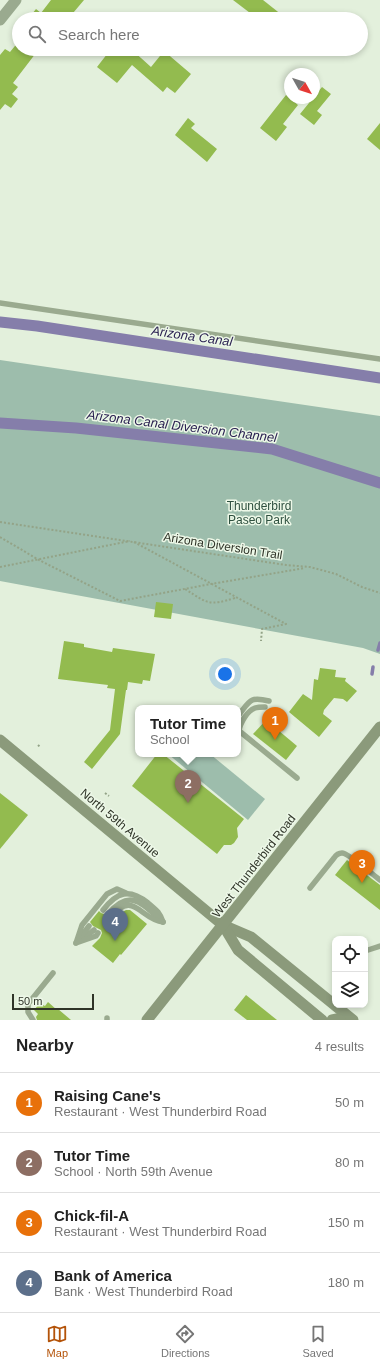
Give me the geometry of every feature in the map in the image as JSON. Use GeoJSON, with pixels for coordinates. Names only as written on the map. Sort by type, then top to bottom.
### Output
{"type":"FeatureCollection","features":[{"type":"Feature","properties":{"kind":"main road","name":"West Thunderbird Road"},"geometry":{"type":"LineString","coordinates":[[147,1020],[380,727]]}},
{"type":"Feature","properties":{"kind":"main road","name":"North 59th Avenue"},"geometry":{"type":"LineString","coordinates":[[0,740],[223,926],[238,950],[322,1020]]}},
{"type":"Feature","properties":{"kind":"main road","name":"North 59th Avenue"},"geometry":{"type":"LineString","coordinates":[[223,926],[251,936],[353,1020]]}},
{"type":"Feature","properties":{"kind":"main road"},"geometry":{"type":"LineString","coordinates":[[332,1020],[340,1020]]}},
{"type":"Feature","properties":{"kind":"street"},"geometry":{"type":"LineString","coordinates":[[0,20],[16,0]]}},
{"type":"Feature","properties":{"kind":"lane"},"geometry":{"type":"LineString","coordinates":[[0,303],[380,359]]}},
{"type":"Feature","properties":{"kind":"lane"},"geometry":{"type":"LineString","coordinates":[[241,712],[251,700],[258,698],[270,701]]}},
{"type":"Feature","properties":{"kind":"lane"},"geometry":{"type":"LineString","coordinates":[[241,723],[254,708],[265,706]]}},
{"type":"Feature","properties":{"kind":"lane"},"geometry":{"type":"LineString","coordinates":[[241,733],[297,778]]}},
{"type":"Feature","properties":{"kind":"lane"},"geometry":{"type":"LineString","coordinates":[[310,888],[334,858],[338,854],[343,853],[380,880]]}},
{"type":"Feature","properties":{"kind":"lane"},"geometry":{"type":"LineString","coordinates":[[76,943],[82,925],[107,894],[117,889],[136,895],[145,901],[160,913],[163,922],[155,921],[135,906],[128,905],[107,913],[111,900],[126,893]]}},
{"type":"Feature","properties":{"kind":"lane"},"geometry":{"type":"LineString","coordinates":[[94,930],[96,936],[76,943],[94,930]]}},
{"type":"Feature","properties":{"kind":"lane"},"geometry":{"type":"LineString","coordinates":[[368,949],[380,946]]}},
{"type":"Feature","properties":{"kind":"lane"},"geometry":{"type":"LineString","coordinates":[[33,1020],[29,1015],[27,1008],[28,1004],[53,973]]}},
{"type":"Feature","properties":{"kind":"path","name":"Arizona Diversion Trail"},"geometry":{"type":"LineString","coordinates":[[0,522],[286,565],[310,567],[336,574],[355,584],[380,593]]}},
{"type":"Feature","properties":{"kind":"path","name":"Arizona Diversion Trail"},"geometry":{"type":"LineString","coordinates":[[0,537],[39,560],[120,601],[310,567]]}},
{"type":"Feature","properties":{"kind":"path","name":"Arizona Diversion Trail"},"geometry":{"type":"LineString","coordinates":[[0,567],[133,541],[286,624],[262,629],[261,641]]}},
{"type":"Feature","properties":{"kind":"path"},"geometry":{"type":"LineString","coordinates":[[185,589],[205,602],[215,604],[236,598]]}},
{"type":"Feature","properties":{"kind":"path"},"geometry":{"type":"LineString","coordinates":[[105,793],[109,796]]}},
{"type":"Feature","properties":{"kind":"green space","name":"Thunderbird Paseo Park"},"geometry":{"type":"Polygon","coordinates":[[[0,360],[380,416],[380,654],[363,648],[0,581],[0,360]]]}},
{"type":"Feature","properties":{"kind":"green space"},"geometry":{"type":"Polygon","coordinates":[[[172,757],[214,757],[265,799],[248,820],[172,757]]]}},
{"type":"Feature","properties":{"kind":"building"},"geometry":{"type":"Polygon","coordinates":[[[51,0],[84,0],[74,12],[42,12],[51,0]]]}},
{"type":"Feature","properties":{"kind":"building"},"geometry":{"type":"Polygon","coordinates":[[[233,0],[263,0],[278,12],[249,12],[233,0]]]}},
{"type":"Feature","properties":{"kind":"building"},"geometry":{"type":"Polygon","coordinates":[[[5,49],[10,52],[12,50],[12,56],[34,56],[13,83],[18,87],[12,94],[18,99],[11,108],[5,104],[0,110],[0,55],[5,49]]]}},
{"type":"Feature","properties":{"kind":"building"},"geometry":{"type":"Polygon","coordinates":[[[106,56],[139,56],[151,67],[160,56],[170,56],[191,74],[175,93],[167,87],[163,92],[132,65],[117,83],[97,67],[106,56]]]}},
{"type":"Feature","properties":{"kind":"building"},"geometry":{"type":"Polygon","coordinates":[[[322,87],[331,94],[317,111],[322,115],[314,125],[300,114],[308,104],[320,104],[320,89],[322,87]]]}},
{"type":"Feature","properties":{"kind":"building"},"geometry":{"type":"Polygon","coordinates":[[[284,98],[284,104],[298,105],[283,124],[287,127],[276,141],[260,128],[284,98]]]}},
{"type":"Feature","properties":{"kind":"building"},"geometry":{"type":"Polygon","coordinates":[[[188,118],[195,124],[191,128],[217,149],[207,162],[175,135],[188,118]]]}},
{"type":"Feature","properties":{"kind":"building"},"geometry":{"type":"Polygon","coordinates":[[[380,123],[380,150],[367,139],[380,123]]]}},
{"type":"Feature","properties":{"kind":"building"},"geometry":{"type":"Polygon","coordinates":[[[156,602],[173,604],[171,619],[154,617],[156,602]]]}},
{"type":"Feature","properties":{"kind":"building"},"geometry":{"type":"Polygon","coordinates":[[[64,641],[84,644],[84,647],[112,652],[113,648],[155,654],[150,681],[143,680],[142,684],[128,682],[120,734],[92,769],[84,762],[110,730],[115,689],[107,688],[108,685],[58,679],[64,641]]]}},
{"type":"Feature","properties":{"kind":"building"},"geometry":{"type":"Polygon","coordinates":[[[320,668],[336,670],[335,677],[346,678],[345,681],[357,691],[347,702],[343,699],[334,698],[324,710],[323,714],[332,721],[319,737],[289,712],[303,694],[312,700],[314,679],[318,680],[320,668]]]}},
{"type":"Feature","properties":{"kind":"building"},"geometry":{"type":"Polygon","coordinates":[[[266,720],[297,746],[286,760],[253,734],[266,720]]]}},
{"type":"Feature","properties":{"kind":"building"},"geometry":{"type":"Polygon","coordinates":[[[155,757],[167,757],[244,819],[237,828],[238,837],[231,845],[224,845],[217,854],[132,786],[155,757]]]}},
{"type":"Feature","properties":{"kind":"building"},"geometry":{"type":"Polygon","coordinates":[[[0,793],[28,815],[0,849],[0,793]]]}},
{"type":"Feature","properties":{"kind":"building"},"geometry":{"type":"Polygon","coordinates":[[[347,860],[380,885],[380,910],[335,875],[347,860]]]}},
{"type":"Feature","properties":{"kind":"building"},"geometry":{"type":"Polygon","coordinates":[[[126,910],[130,910],[147,924],[113,963],[92,946],[100,938],[102,933],[101,930],[93,926],[90,922],[99,911],[104,914],[108,920],[112,921],[126,910]]]}},
{"type":"Feature","properties":{"kind":"building"},"geometry":{"type":"Polygon","coordinates":[[[246,995],[277,1020],[247,1020],[234,1010],[246,995]]]}},
{"type":"Feature","properties":{"kind":"building"},"geometry":{"type":"Polygon","coordinates":[[[48,1002],[71,1020],[37,1020],[36,1017],[38,1014],[34,1010],[40,1003],[45,1006],[48,1002]]]}},
{"type":"Feature","properties":{"kind":"waterway","name":"Arizona Canal"},"geometry":{"type":"LineString","coordinates":[[0,322],[37,326],[380,378]]}},
{"type":"Feature","properties":{"kind":"waterway","name":"Arizona Canal Diversion Channel"},"geometry":{"type":"LineString","coordinates":[[0,423],[76,428],[272,449],[380,483]]}},
{"type":"Feature","properties":{"kind":"waterway"},"geometry":{"type":"LineString","coordinates":[[378,650],[380,643]]}},
{"type":"Feature","properties":{"kind":"waterway"},"geometry":{"type":"LineString","coordinates":[[372,674],[373,667]]}},
{"type":"Feature","properties":{"kind":"place","name":"Raising Cane's"},"geometry":{"type":"Point","coordinates":[275,740]}},
{"type":"Feature","properties":{"kind":"place","name":"Tutor Time"},"geometry":{"type":"Point","coordinates":[188,803]}},
{"type":"Feature","properties":{"kind":"place","name":"Chick-fil-A"},"geometry":{"type":"Point","coordinates":[362,883]}},
{"type":"Feature","properties":{"kind":"place","name":"Bank of America"},"geometry":{"type":"Point","coordinates":[115,941]}}]}
